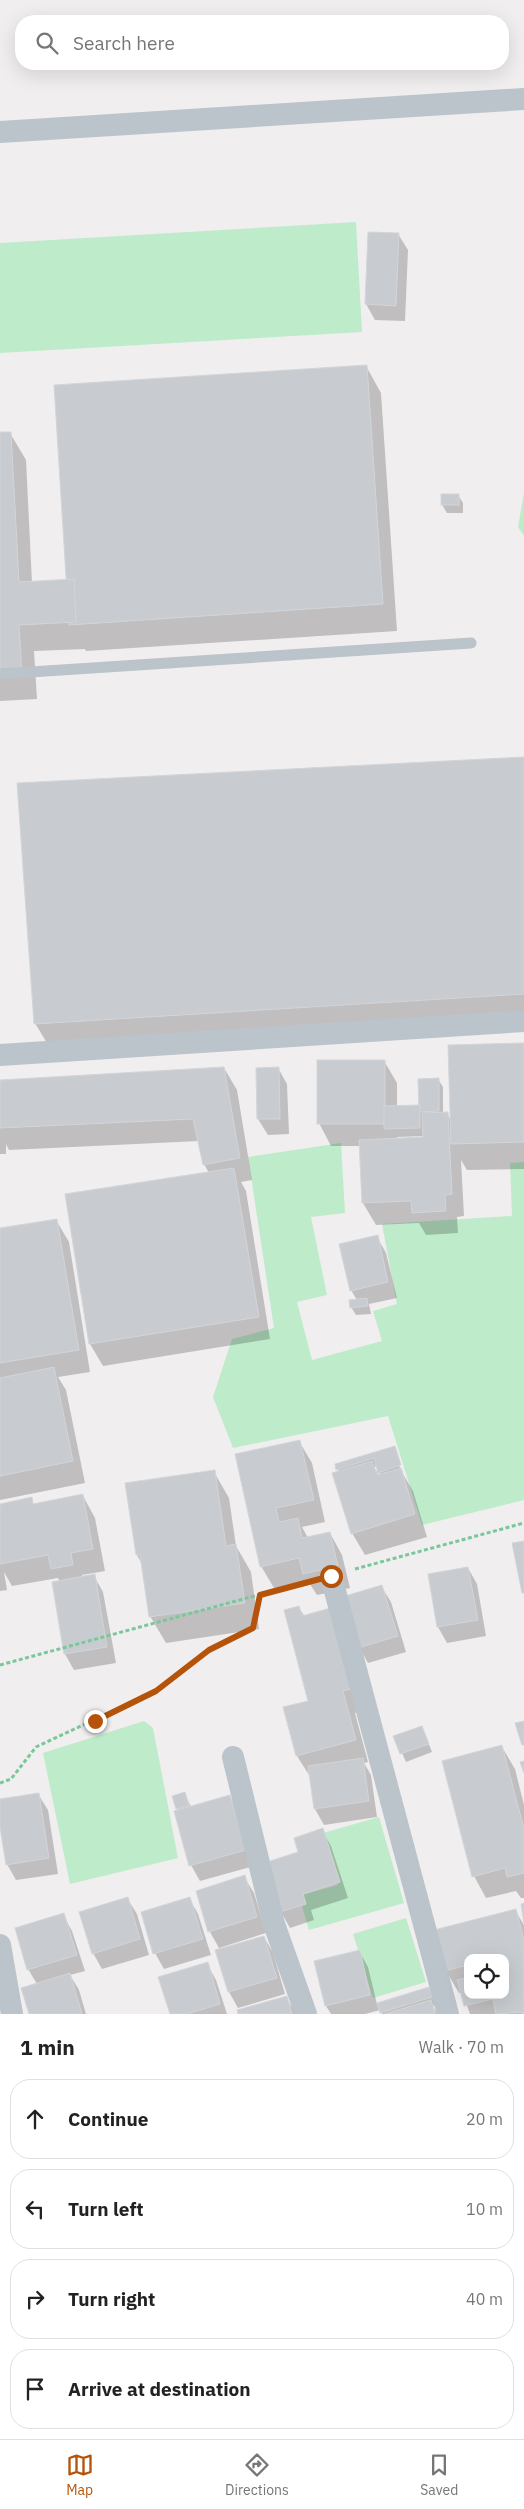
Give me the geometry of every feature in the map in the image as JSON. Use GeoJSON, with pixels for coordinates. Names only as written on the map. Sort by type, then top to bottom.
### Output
{"type":"FeatureCollection","features":[{"type":"Feature","properties":{"kind":"street"},"geometry":{"type":"LineString","coordinates":[[0,132],[524,99]]}},
{"type":"Feature","properties":{"kind":"street"},"geometry":{"type":"LineString","coordinates":[[0,1055],[524,1021]]}},
{"type":"Feature","properties":{"kind":"street"},"geometry":{"type":"LineString","coordinates":[[331,1576],[448,2014]]}},
{"type":"Feature","properties":{"kind":"street"},"geometry":{"type":"LineString","coordinates":[[233,1757],[274,1924],[306,2014]]}},
{"type":"Feature","properties":{"kind":"street"},"geometry":{"type":"LineString","coordinates":[[0,1945],[12,2014]]}},
{"type":"Feature","properties":{"kind":"lane"},"geometry":{"type":"LineString","coordinates":[[0,674],[471,644]]}},
{"type":"Feature","properties":{"kind":"path"},"geometry":{"type":"LineString","coordinates":[[0,1665],[524,1523]]}},
{"type":"Feature","properties":{"kind":"path"},"geometry":{"type":"LineString","coordinates":[[0,1783],[11,1779],[36,1747],[156,1691],[209,1650],[253,1628],[260,1595]]}},
{"type":"Feature","properties":{"kind":"green space"},"geometry":{"type":"Polygon","coordinates":[[[356,222],[362,332],[0,353],[0,243],[356,222]]]}},
{"type":"Feature","properties":{"kind":"green space"},"geometry":{"type":"Polygon","coordinates":[[[524,493],[524,536],[518,527],[524,493]]]}},
{"type":"Feature","properties":{"kind":"green space"},"geometry":{"type":"Polygon","coordinates":[[[341,1143],[345,1213],[311,1217],[327,1295],[297,1302],[312,1360],[382,1341],[373,1311],[397,1304],[382,1224],[512,1216],[510,1163],[524,1162],[524,1500],[422,1525],[388,1416],[233,1448],[213,1397],[232,1339],[274,1328],[248,1157],[341,1143]]]}},
{"type":"Feature","properties":{"kind":"green space"},"geometry":{"type":"Polygon","coordinates":[[[144,1721],[153,1728],[178,1858],[70,1884],[43,1753],[144,1721]]]}},
{"type":"Feature","properties":{"kind":"green space"},"geometry":{"type":"Polygon","coordinates":[[[379,1817],[404,1903],[309,1930],[299,1896],[338,1885],[323,1833],[379,1817]]]}},
{"type":"Feature","properties":{"kind":"green space"},"geometry":{"type":"Polygon","coordinates":[[[406,1918],[426,1982],[373,1998],[353,1934],[406,1918]]]}},
{"type":"Feature","properties":{"kind":"building"},"geometry":{"type":"Polygon","coordinates":[[[368,232],[399,233],[396,306],[365,304],[368,232]]]}},
{"type":"Feature","properties":{"kind":"building"},"geometry":{"type":"Polygon","coordinates":[[[367,365],[383,604],[69,625],[54,385],[367,365]]]}},
{"type":"Feature","properties":{"kind":"building"},"geometry":{"type":"Polygon","coordinates":[[[0,432],[11,432],[19,582],[74,579],[76,622],[19,625],[22,673],[0,674],[0,432]]]}},
{"type":"Feature","properties":{"kind":"building"},"geometry":{"type":"Polygon","coordinates":[[[441,494],[459,494],[459,505],[441,505],[441,494]]]}},
{"type":"Feature","properties":{"kind":"building"},"geometry":{"type":"Polygon","coordinates":[[[524,757],[524,994],[34,1024],[17,783],[524,757]]]}},
{"type":"Feature","properties":{"kind":"building"},"geometry":{"type":"Polygon","coordinates":[[[524,1043],[524,1142],[451,1144],[448,1045],[524,1043]]]}},
{"type":"Feature","properties":{"kind":"building"},"geometry":{"type":"Polygon","coordinates":[[[317,1060],[385,1060],[385,1124],[317,1124],[317,1060]]]}},
{"type":"Feature","properties":{"kind":"building"},"geometry":{"type":"Polygon","coordinates":[[[224,1067],[240,1158],[203,1165],[193,1119],[0,1128],[0,1080],[224,1067]]]}},
{"type":"Feature","properties":{"kind":"building"},"geometry":{"type":"Polygon","coordinates":[[[279,1067],[280,1119],[257,1119],[256,1068],[279,1067]]]}},
{"type":"Feature","properties":{"kind":"building"},"geometry":{"type":"Polygon","coordinates":[[[439,1078],[439,1111],[419,1112],[418,1079],[439,1078]]]}},
{"type":"Feature","properties":{"kind":"building"},"geometry":{"type":"Polygon","coordinates":[[[420,1105],[420,1128],[384,1129],[384,1106],[420,1105]]]}},
{"type":"Feature","properties":{"kind":"building"},"geometry":{"type":"Polygon","coordinates":[[[448,1112],[452,1194],[445,1195],[446,1211],[412,1213],[411,1201],[362,1203],[359,1140],[423,1137],[422,1113],[448,1112]]]}},
{"type":"Feature","properties":{"kind":"building"},"geometry":{"type":"Polygon","coordinates":[[[234,1168],[259,1317],[89,1344],[65,1194],[234,1168]]]}},
{"type":"Feature","properties":{"kind":"building"},"geometry":{"type":"Polygon","coordinates":[[[57,1219],[79,1350],[0,1363],[0,1228],[57,1219]]]}},
{"type":"Feature","properties":{"kind":"building"},"geometry":{"type":"Polygon","coordinates":[[[378,1235],[388,1282],[350,1291],[339,1244],[378,1235]]]}},
{"type":"Feature","properties":{"kind":"building"},"geometry":{"type":"Polygon","coordinates":[[[367,1298],[368,1306],[350,1308],[349,1300],[367,1298]]]}},
{"type":"Feature","properties":{"kind":"building"},"geometry":{"type":"Polygon","coordinates":[[[54,1367],[73,1461],[0,1476],[0,1378],[54,1367]]]}},
{"type":"Feature","properties":{"kind":"building"},"geometry":{"type":"Polygon","coordinates":[[[300,1440],[314,1500],[276,1508],[279,1522],[298,1518],[302,1538],[330,1532],[338,1566],[303,1574],[299,1558],[260,1567],[235,1454],[300,1440]]]}},
{"type":"Feature","properties":{"kind":"building"},"geometry":{"type":"Polygon","coordinates":[[[395,1446],[401,1465],[378,1473],[374,1458],[336,1470],[335,1464],[395,1446]]]}},
{"type":"Feature","properties":{"kind":"building"},"geometry":{"type":"Polygon","coordinates":[[[372,1461],[377,1475],[401,1468],[415,1514],[351,1534],[332,1473],[372,1461]]]}},
{"type":"Feature","properties":{"kind":"building"},"geometry":{"type":"Polygon","coordinates":[[[215,1470],[226,1546],[236,1544],[245,1603],[149,1617],[140,1555],[136,1555],[125,1483],[215,1470]]]}},
{"type":"Feature","properties":{"kind":"building"},"geometry":{"type":"Polygon","coordinates":[[[83,1494],[93,1549],[71,1553],[73,1565],[51,1569],[48,1555],[0,1564],[0,1504],[32,1497],[33,1504],[83,1494]]]}},
{"type":"Feature","properties":{"kind":"building"},"geometry":{"type":"Polygon","coordinates":[[[524,1541],[524,1593],[522,1593],[512,1543],[524,1541]]]}},
{"type":"Feature","properties":{"kind":"building"},"geometry":{"type":"Polygon","coordinates":[[[468,1567],[478,1620],[437,1627],[428,1574],[468,1567]]]}},
{"type":"Feature","properties":{"kind":"building"},"geometry":{"type":"Polygon","coordinates":[[[95,1574],[107,1647],[64,1654],[52,1582],[95,1574]]]}},
{"type":"Feature","properties":{"kind":"building"},"geometry":{"type":"Polygon","coordinates":[[[382,1585],[398,1636],[358,1648],[342,1597],[382,1585]]]}},
{"type":"Feature","properties":{"kind":"building"},"geometry":{"type":"Polygon","coordinates":[[[299,1606],[302,1616],[334,1607],[355,1688],[343,1691],[356,1740],[296,1756],[283,1707],[308,1701],[284,1610],[299,1606]]]}},
{"type":"Feature","properties":{"kind":"building"},"geometry":{"type":"Polygon","coordinates":[[[524,1721],[524,1745],[522,1745],[515,1723],[524,1721]]]}},
{"type":"Feature","properties":{"kind":"building"},"geometry":{"type":"Polygon","coordinates":[[[422,1726],[429,1744],[400,1754],[393,1736],[422,1726]]]}},
{"type":"Feature","properties":{"kind":"building"},"geometry":{"type":"Polygon","coordinates":[[[502,1745],[524,1829],[524,1873],[507,1877],[505,1868],[472,1877],[442,1761],[502,1745]]]}},
{"type":"Feature","properties":{"kind":"building"},"geometry":{"type":"Polygon","coordinates":[[[363,1758],[369,1801],[314,1809],[308,1766],[363,1758]]]}},
{"type":"Feature","properties":{"kind":"building"},"geometry":{"type":"Polygon","coordinates":[[[524,1761],[524,1773],[520,1762],[524,1761]]]}},
{"type":"Feature","properties":{"kind":"building"},"geometry":{"type":"Polygon","coordinates":[[[185,1792],[189,1806],[176,1809],[172,1796],[185,1792]]]}},
{"type":"Feature","properties":{"kind":"building"},"geometry":{"type":"Polygon","coordinates":[[[39,1793],[49,1858],[6,1865],[0,1827],[0,1799],[39,1793]]]}},
{"type":"Feature","properties":{"kind":"building"},"geometry":{"type":"Polygon","coordinates":[[[230,1795],[246,1850],[189,1866],[174,1811],[230,1795]]]}},
{"type":"Feature","properties":{"kind":"building"},"geometry":{"type":"Polygon","coordinates":[[[323,1828],[340,1882],[303,1894],[306,1904],[280,1912],[264,1863],[298,1852],[294,1838],[323,1828]]]}},
{"type":"Feature","properties":{"kind":"building"},"geometry":{"type":"Polygon","coordinates":[[[245,1875],[257,1917],[208,1932],[196,1891],[245,1875]]]}},
{"type":"Feature","properties":{"kind":"building"},"geometry":{"type":"Polygon","coordinates":[[[128,1897],[140,1939],[92,1954],[79,1912],[128,1897]]]}},
{"type":"Feature","properties":{"kind":"building"},"geometry":{"type":"Polygon","coordinates":[[[190,1897],[203,1939],[153,1954],[141,1912],[190,1897]]]}},
{"type":"Feature","properties":{"kind":"building"},"geometry":{"type":"Polygon","coordinates":[[[524,1903],[524,1923],[521,1904],[524,1903]]]}},
{"type":"Feature","properties":{"kind":"building"},"geometry":{"type":"Polygon","coordinates":[[[516,1909],[524,1940],[524,2014],[521,2012],[496,2014],[493,1999],[509,1999],[509,1954],[464,1954],[464,1966],[445,1971],[434,1930],[516,1909]]]}},
{"type":"Feature","properties":{"kind":"building"},"geometry":{"type":"Polygon","coordinates":[[[64,1913],[77,1955],[27,1970],[15,1928],[64,1913]]]}},
{"type":"Feature","properties":{"kind":"building"},"geometry":{"type":"Polygon","coordinates":[[[264,1936],[277,1978],[228,1992],[215,1950],[264,1936]]]}},
{"type":"Feature","properties":{"kind":"building"},"geometry":{"type":"Polygon","coordinates":[[[360,1950],[370,1995],[325,2006],[314,1961],[360,1950]]]}},
{"type":"Feature","properties":{"kind":"building"},"geometry":{"type":"Polygon","coordinates":[[[208,1962],[220,2004],[187,2014],[170,2014],[158,1977],[208,1962]]]}},
{"type":"Feature","properties":{"kind":"building"},"geometry":{"type":"Polygon","coordinates":[[[70,1973],[82,2014],[29,2014],[21,1988],[70,1973]]]}},
{"type":"Feature","properties":{"kind":"building"},"geometry":{"type":"Polygon","coordinates":[[[464,1978],[464,1999],[493,1999],[464,2006],[457,1980],[464,1978]]]}},
{"type":"Feature","properties":{"kind":"building"},"geometry":{"type":"Polygon","coordinates":[[[429,1987],[432,1997],[380,2013],[377,2003],[429,1987]]]}},
{"type":"Feature","properties":{"kind":"building"},"geometry":{"type":"Polygon","coordinates":[[[287,1996],[292,2014],[238,2014],[237,2010],[287,1996]]]}},
{"type":"Feature","properties":{"kind":"building"},"geometry":{"type":"Polygon","coordinates":[[[431,2000],[435,2014],[385,2014],[431,2000]]]}},
{"type":"Feature","properties":{"kind":"route"},"geometry":{"type":"LineString","coordinates":[[95,1721],[156,1691],[209,1650],[253,1628],[260,1595],[331,1576]]}}]}
